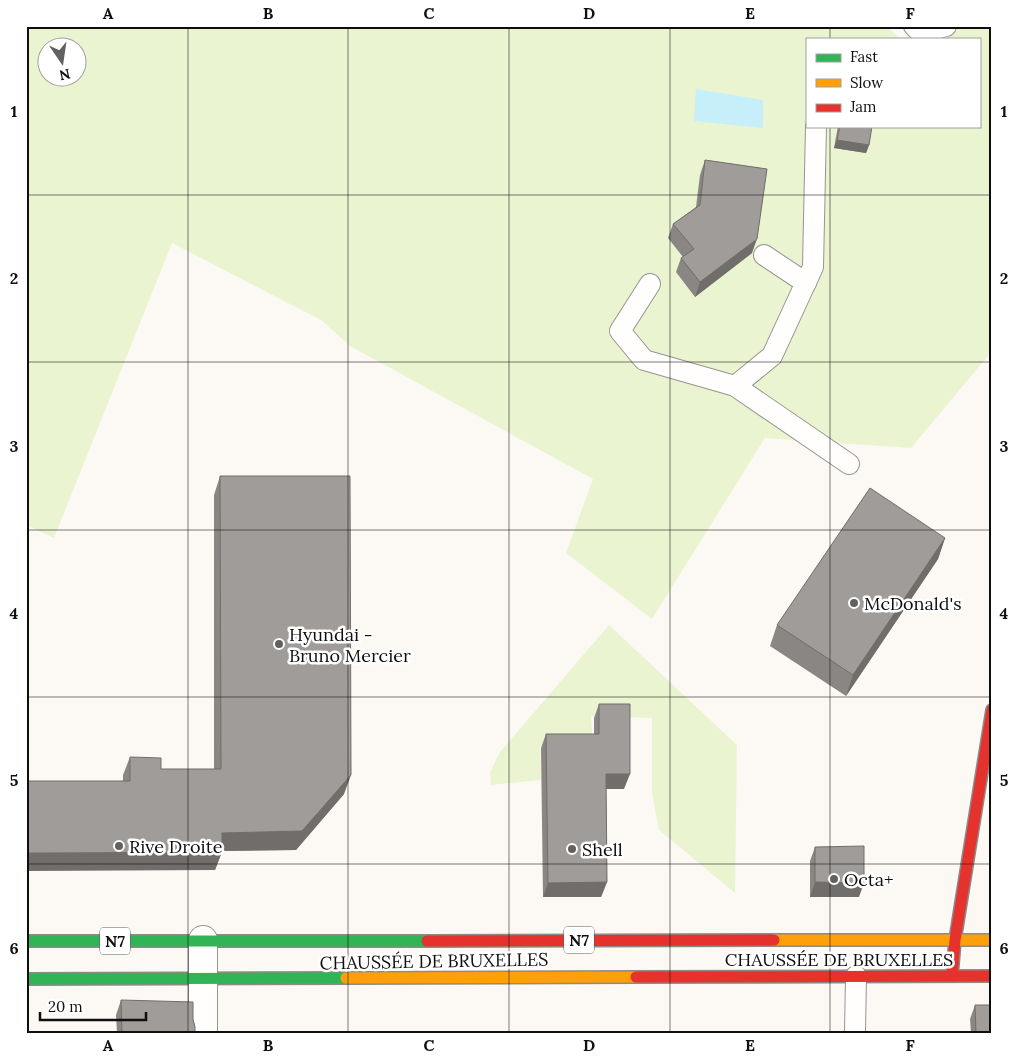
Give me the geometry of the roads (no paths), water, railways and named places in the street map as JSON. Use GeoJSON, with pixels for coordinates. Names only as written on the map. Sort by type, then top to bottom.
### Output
{"type":"FeatureCollection","features":[{"type":"Feature","properties":{"kind":"main road"},"geometry":{"type":"LineString","coordinates":[[952,976],[955,940],[992,710]]}},
{"type":"Feature","properties":{"kind":"main road","name":"CHAUSSÉE DE BRUXELLES"},"geometry":{"type":"LineString","coordinates":[[26,941],[992,940]]}},
{"type":"Feature","properties":{"kind":"main road","name":"CHAUSSÉE DE BRUXELLES"},"geometry":{"type":"LineString","coordinates":[[26,979],[342,980],[647,976],[992,976]]}},
{"type":"Feature","properties":{"kind":"street"},"geometry":{"type":"LineString","coordinates":[[203,940],[203,1033]]}},
{"type":"Feature","properties":{"kind":"lane"},"geometry":{"type":"LineString","coordinates":[[915,33],[946,26]]}},
{"type":"Feature","properties":{"kind":"lane"},"geometry":{"type":"LineString","coordinates":[[735,386],[772,356],[813,267],[816,128]]}},
{"type":"Feature","properties":{"kind":"lane"},"geometry":{"type":"LineString","coordinates":[[764,255],[806,283]]}},
{"type":"Feature","properties":{"kind":"lane"},"geometry":{"type":"LineString","coordinates":[[650,284],[620,331],[644,360],[735,386],[849,464]]}},
{"type":"Feature","properties":{"kind":"lane"},"geometry":{"type":"LineString","coordinates":[[855,1033],[856,976]]}},
{"type":"Feature","properties":{"kind":"water"},"geometry":{"type":"Polygon","coordinates":[[[696,89],[763,100],[763,128],[694,121],[696,89]]]}},
{"type":"Feature","properties":{"kind":"place","name":"McDonald's"},"geometry":{"type":"Point","coordinates":[854,603]}},
{"type":"Feature","properties":{"kind":"place","name":"Hyundai - Bruno Mercier"},"geometry":{"type":"Point","coordinates":[279,644]}},
{"type":"Feature","properties":{"kind":"place","name":"Rive Droite"},"geometry":{"type":"Point","coordinates":[119,846]}},
{"type":"Feature","properties":{"kind":"place","name":"Shell"},"geometry":{"type":"Point","coordinates":[572,849]}},
{"type":"Feature","properties":{"kind":"place","name":"Octa+"},"geometry":{"type":"Point","coordinates":[834,879]}}]}
